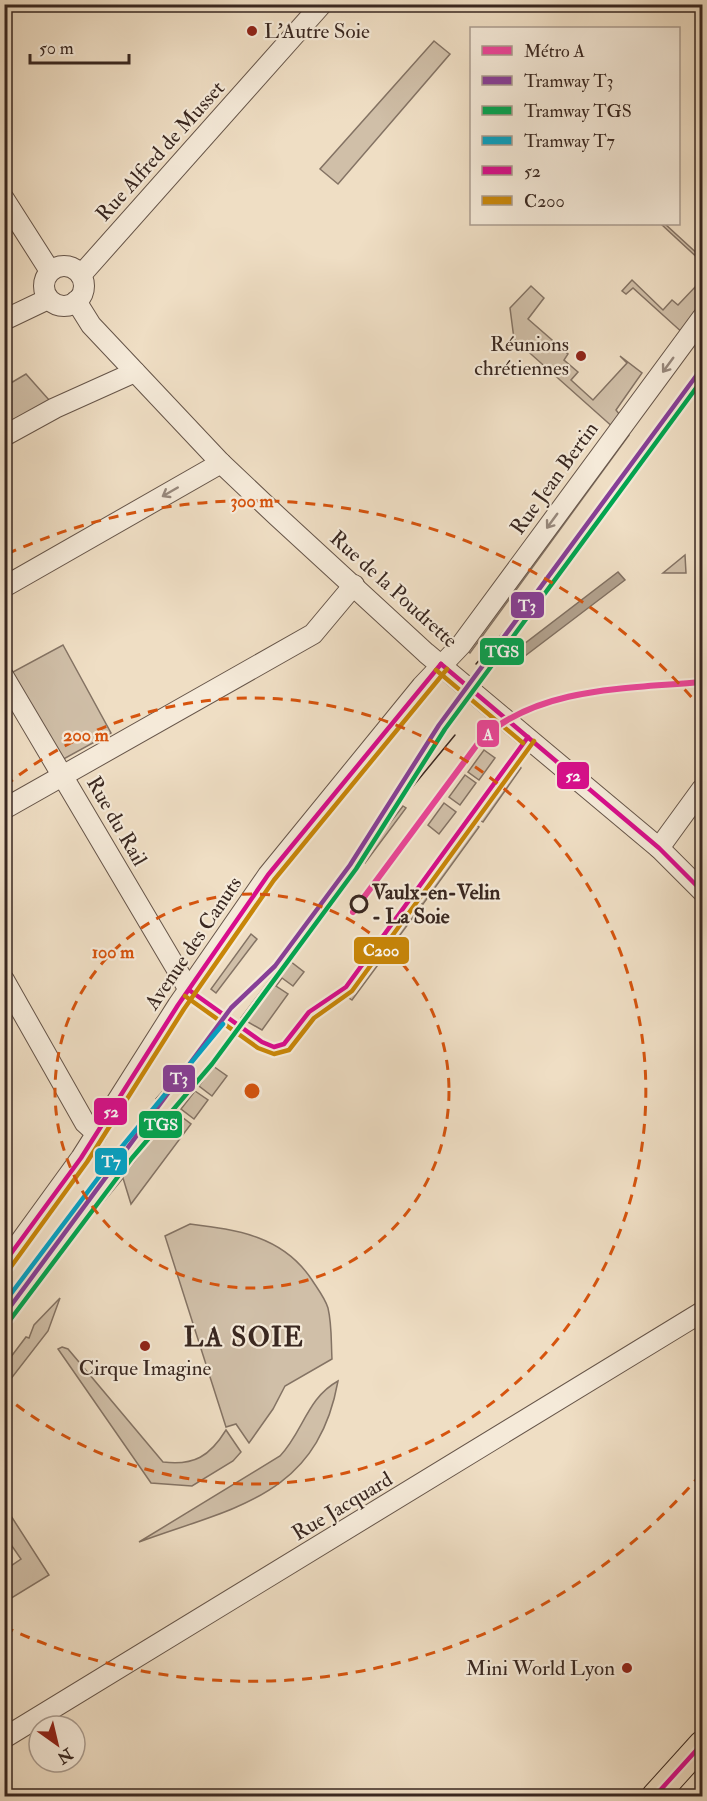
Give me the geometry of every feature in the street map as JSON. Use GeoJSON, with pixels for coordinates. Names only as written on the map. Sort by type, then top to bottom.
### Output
{"type":"FeatureCollection","features":[{"type":"Feature","properties":{"kind":"main road"},"geometry":{"type":"LineString","coordinates":[[655,1797],[702,1744]]}},
{"type":"Feature","properties":{"kind":"street","name":"Rue Alfred de Musset"},"geometry":{"type":"LineString","coordinates":[[81,275],[322,4]]}},
{"type":"Feature","properties":{"kind":"street"},"geometry":{"type":"LineString","coordinates":[[4,199],[50,271]]}},
{"type":"Feature","properties":{"kind":"street"},"geometry":{"type":"LineString","coordinates":[[4,320],[48,299],[65,306],[76,301],[83,292],[81,275],[67,266],[50,271],[44,282],[48,299]]}},
{"type":"Feature","properties":{"kind":"street","name":"Rue de la Poudrette"},"geometry":{"type":"LineString","coordinates":[[76,301],[91,326],[221,463],[441,664],[658,848],[702,891]]}},
{"type":"Feature","properties":{"kind":"street","name":"Rue Jean Bertin"},"geometry":{"type":"LineString","coordinates":[[441,664],[460,645],[702,318]]}},
{"type":"Feature","properties":{"kind":"street"},"geometry":{"type":"LineString","coordinates":[[4,436],[55,408],[135,372]]}},
{"type":"Feature","properties":{"kind":"street"},"geometry":{"type":"LineString","coordinates":[[4,587],[221,463]]}},
{"type":"Feature","properties":{"kind":"street"},"geometry":{"type":"LineString","coordinates":[[4,809],[313,634],[354,585]]}},
{"type":"Feature","properties":{"kind":"street","name":"Avenue des Canuts"},"geometry":{"type":"LineString","coordinates":[[4,1264],[97,1134],[189,990],[268,875],[441,664]]}},
{"type":"Feature","properties":{"kind":"street","name":"Rue du Rail"},"geometry":{"type":"LineString","coordinates":[[4,677],[189,990]]}},
{"type":"Feature","properties":{"kind":"street"},"geometry":{"type":"LineString","coordinates":[[658,848],[702,789]]}},
{"type":"Feature","properties":{"kind":"street"},"geometry":{"type":"LineString","coordinates":[[4,981],[85,1124],[97,1134]]}},
{"type":"Feature","properties":{"kind":"street","name":"Rue Jacquard"},"geometry":{"type":"LineString","coordinates":[[4,1738],[702,1312]]}},
{"type":"Feature","properties":{"kind":"shaded area"},"geometry":{"type":"Polygon","coordinates":[[[434,41],[450,54],[338,184],[320,169],[434,41]]]}},
{"type":"Feature","properties":{"kind":"shaded area"},"geometry":{"type":"Polygon","coordinates":[[[662,225],[666,225],[702,258],[702,262],[662,225]]]}},
{"type":"Feature","properties":{"kind":"shaded area"},"geometry":{"type":"Polygon","coordinates":[[[632,280],[663,310],[672,300],[678,305],[696,286],[702,293],[702,311],[685,335],[633,288],[626,294],[622,291],[632,280]]]}},
{"type":"Feature","properties":{"kind":"shaded area"},"geometry":{"type":"Polygon","coordinates":[[[531,286],[544,298],[528,319],[568,354],[564,360],[578,372],[571,380],[593,400],[627,363],[620,356],[642,373],[616,410],[623,419],[615,429],[514,339],[510,308],[531,286]]]}},
{"type":"Feature","properties":{"kind":"shaded area"},"geometry":{"type":"Polygon","coordinates":[[[26,374],[50,401],[5,427],[4,387],[26,374]]]}},
{"type":"Feature","properties":{"kind":"shaded area"},"geometry":{"type":"Polygon","coordinates":[[[627,433],[629,435],[470,653],[467,651],[627,433]]]}},
{"type":"Feature","properties":{"kind":"shaded area"},"geometry":{"type":"Polygon","coordinates":[[[582,539],[483,676],[488,664],[582,539]]]}},
{"type":"Feature","properties":{"kind":"shaded area"},"geometry":{"type":"Polygon","coordinates":[[[685,555],[686,573],[663,573],[685,555]]]}},
{"type":"Feature","properties":{"kind":"shaded area"},"geometry":{"type":"Polygon","coordinates":[[[618,572],[625,580],[521,659],[515,651],[618,572]]]}},
{"type":"Feature","properties":{"kind":"shaded area"},"geometry":{"type":"Polygon","coordinates":[[[63,645],[111,733],[60,761],[11,673],[63,645]]]}},
{"type":"Feature","properties":{"kind":"shaded area"},"geometry":{"type":"Polygon","coordinates":[[[484,750],[495,758],[479,780],[468,772],[484,750]]]}},
{"type":"Feature","properties":{"kind":"shaded area"},"geometry":{"type":"Polygon","coordinates":[[[520,766],[521,768],[483,822],[480,820],[520,766]]]}},
{"type":"Feature","properties":{"kind":"shaded area"},"geometry":{"type":"Polygon","coordinates":[[[465,775],[476,783],[460,805],[449,797],[465,775]]]}},
{"type":"Feature","properties":{"kind":"shaded area"},"geometry":{"type":"Polygon","coordinates":[[[444,803],[456,812],[439,834],[428,825],[444,803]]]}},
{"type":"Feature","properties":{"kind":"shaded area"},"geometry":{"type":"Polygon","coordinates":[[[403,806],[406,808],[365,863],[361,860],[403,806]]]}},
{"type":"Feature","properties":{"kind":"shaded area"},"geometry":{"type":"Polygon","coordinates":[[[476,825],[479,827],[423,904],[419,902],[476,825]]]}},
{"type":"Feature","properties":{"kind":"shaded area"},"geometry":{"type":"Polygon","coordinates":[[[413,910],[417,912],[352,1000],[349,998],[413,910]]]}},
{"type":"Feature","properties":{"kind":"shaded area"},"geometry":{"type":"Polygon","coordinates":[[[251,934],[257,939],[216,993],[211,989],[251,934]]]}},
{"type":"Feature","properties":{"kind":"shaded area"},"geometry":{"type":"Polygon","coordinates":[[[286,958],[304,972],[293,986],[282,978],[276,986],[288,994],[262,1030],[241,1018],[286,958]]]}},
{"type":"Feature","properties":{"kind":"shaded area"},"geometry":{"type":"Polygon","coordinates":[[[213,1066],[227,1076],[212,1096],[199,1086],[213,1066]]]}},
{"type":"Feature","properties":{"kind":"shaded area"},"geometry":{"type":"Polygon","coordinates":[[[195,1091],[208,1100],[194,1119],[181,1109],[195,1091]]]}},
{"type":"Feature","properties":{"kind":"shaded area"},"geometry":{"type":"Polygon","coordinates":[[[174,1111],[191,1124],[131,1204],[123,1178],[81,1229],[174,1111]]]}},
{"type":"Feature","properties":{"kind":"shaded area"},"geometry":{"type":"Polygon","coordinates":[[[190,1224],[242,1233],[273,1245],[300,1265],[321,1293],[328,1308],[332,1359],[285,1386],[273,1409],[249,1443],[236,1424],[226,1427],[165,1236],[190,1224]]]}},
{"type":"Feature","properties":{"kind":"shaded area"},"geometry":{"type":"Polygon","coordinates":[[[78,1227],[5,1327],[5,1323],[78,1227]]]}},
{"type":"Feature","properties":{"kind":"shaded area"},"geometry":{"type":"Polygon","coordinates":[[[60,1298],[48,1331],[10,1380],[5,1376],[7,1362],[26,1337],[29,1338],[34,1325],[60,1298]]]}},
{"type":"Feature","properties":{"kind":"shaded area"},"geometry":{"type":"Polygon","coordinates":[[[62,1347],[68,1349],[163,1462],[184,1462],[200,1457],[214,1447],[226,1430],[241,1452],[233,1461],[192,1486],[151,1483],[58,1349],[62,1347]]]}},
{"type":"Feature","properties":{"kind":"shaded area"},"geometry":{"type":"Polygon","coordinates":[[[338,1381],[327,1420],[311,1450],[291,1474],[266,1492],[238,1506],[139,1542],[280,1456],[288,1447],[312,1406],[328,1388],[338,1381]]]}},
{"type":"Feature","properties":{"kind":"shaded area"},"geometry":{"type":"Polygon","coordinates":[[[4,1505],[49,1575],[5,1602],[5,1570],[21,1559],[5,1536],[4,1505]]]}},
{"type":"Feature","properties":{"kind":"tram line","name":"T3"},"geometry":{"type":"LineString","coordinates":[[4,1315],[231,1008],[275,966],[350,865],[439,725],[702,368]]}},
{"type":"Feature","properties":{"kind":"tram line","name":"TGS"},"geometry":{"type":"LineString","coordinates":[[10,1320],[132,1158],[212,1064],[356,869],[445,729],[702,380]]}},
{"type":"Feature","properties":{"kind":"tram line"},"geometry":{"type":"LineString","coordinates":[[476,664],[528,603]]}},
{"type":"Feature","properties":{"kind":"tram line"},"geometry":{"type":"LineString","coordinates":[[359,852],[455,735]]}},
{"type":"Feature","properties":{"kind":"tram line","name":"T7"},"geometry":{"type":"LineString","coordinates":[[4,1303],[120,1149],[223,1024]]}},
{"type":"Feature","properties":{"kind":"tram line"},"geometry":{"type":"LineString","coordinates":[[156,1099],[209,1039]]}},
{"type":"Feature","properties":{"kind":"tram line"},"geometry":{"type":"LineString","coordinates":[[29,1283],[70,1216]]}},
{"type":"Feature","properties":{"kind":"metro line","name":"A"},"geometry":{"type":"LineString","coordinates":[[353,912],[482,738],[506,721],[531,708],[586,693],[702,682]]}},
{"type":"Feature","properties":{"kind":"transit line","name":"52"},"geometry":{"type":"LineString","coordinates":[[441,664],[659,848],[702,891]]}},
{"type":"Feature","properties":{"kind":"transit line","name":"52"},"geometry":{"type":"LineString","coordinates":[[4,1263],[81,1158],[178,1005],[268,875],[441,664]]}},
{"type":"Feature","properties":{"kind":"transit line","name":"C200"},"geometry":{"type":"LineString","coordinates":[[10,1268],[87,1162],[184,1009],[274,880],[447,669]]}},
{"type":"Feature","properties":{"kind":"transit line","name":"C200"},"geometry":{"type":"LineString","coordinates":[[436,670],[523,743]]}},
{"type":"Feature","properties":{"kind":"transit line","name":"52"},"geometry":{"type":"LineString","coordinates":[[189,990],[262,1042],[274,1047],[284,1044],[309,1012],[346,987],[528,737]]}},
{"type":"Feature","properties":{"kind":"transit line","name":"C200"},"geometry":{"type":"LineString","coordinates":[[185,996],[258,1048],[274,1054],[289,1050],[314,1018],[352,991],[534,741]]}},
{"type":"Feature","properties":{"kind":"transit line","name":"52"},"geometry":{"type":"LineString","coordinates":[[655,1796],[702,1744]]}},
{"type":"Feature","properties":{"kind":"place","name":"L'Autre Soie"},"geometry":{"type":"Point","coordinates":[252,31]}},
{"type":"Feature","properties":{"kind":"place","name":"Réunions chrétiennes"},"geometry":{"type":"Point","coordinates":[581,356]}},
{"type":"Feature","properties":{"kind":"place","name":"Vaulx-en-Velin - La Soie"},"geometry":{"type":"Point","coordinates":[359,904]}},
{"type":"Feature","properties":{"kind":"place","name":"Cirque Imagine"},"geometry":{"type":"Point","coordinates":[145,1346]}},
{"type":"Feature","properties":{"kind":"place","name":"Mini World Lyon"},"geometry":{"type":"Point","coordinates":[627,1668]}},
{"type":"Feature","properties":{"kind":"district","name":"LA SOIE"},"geometry":{"type":"Point","coordinates":[244,1337]}}]}
